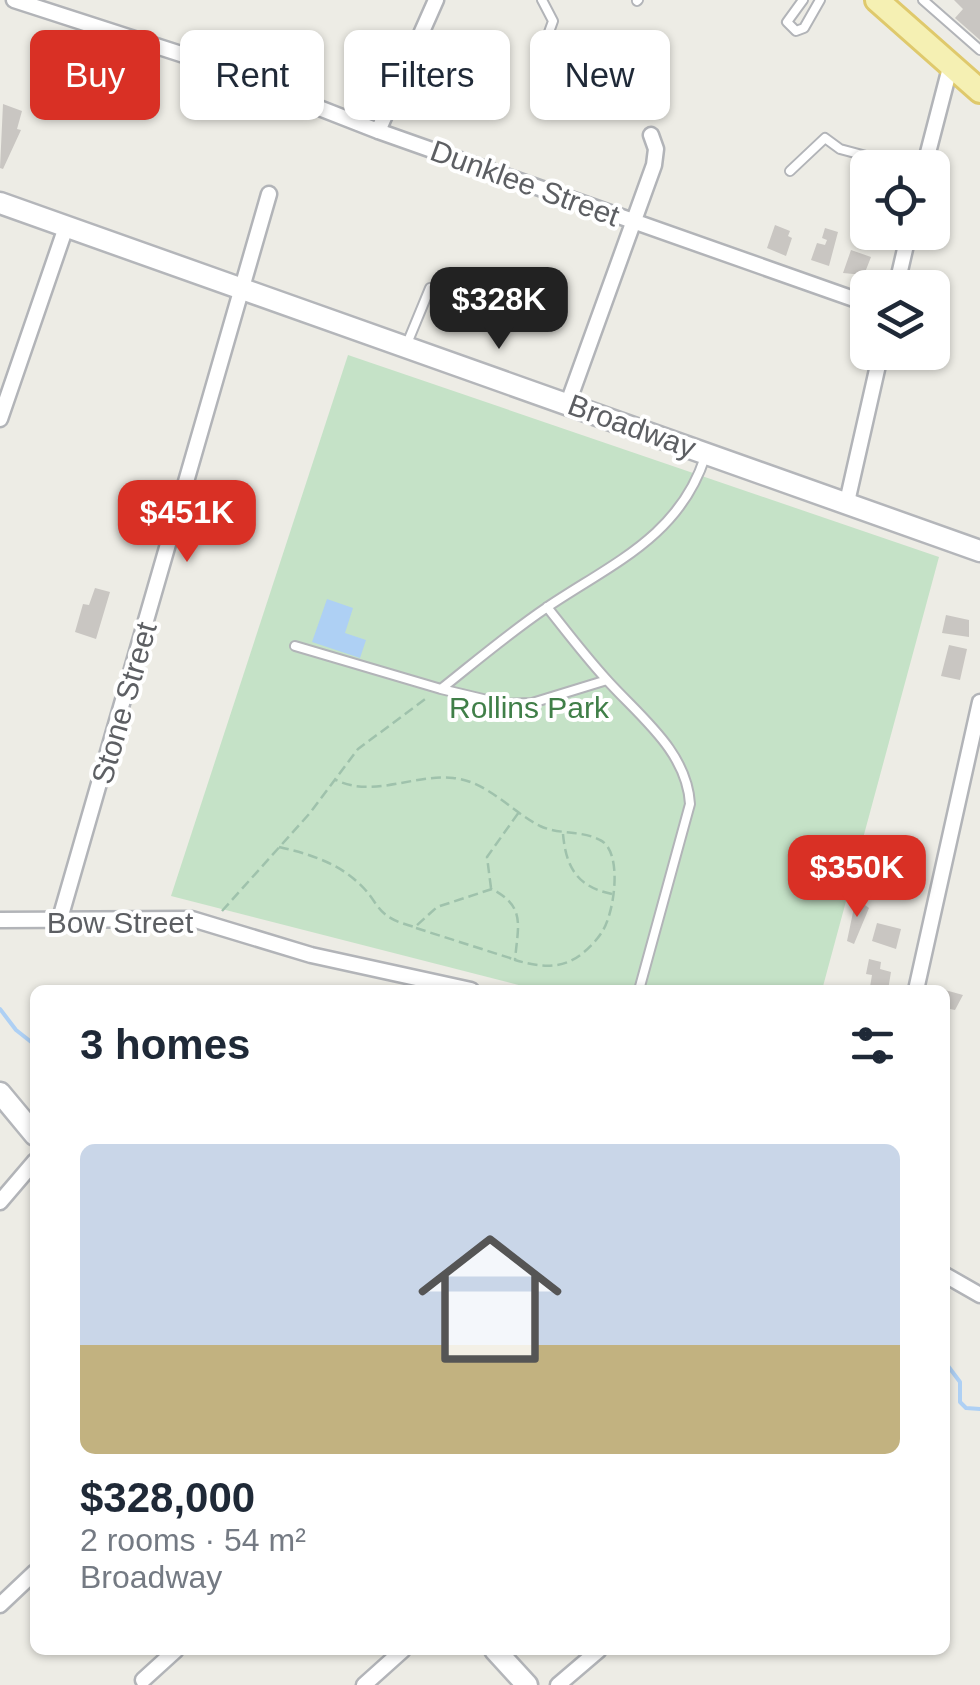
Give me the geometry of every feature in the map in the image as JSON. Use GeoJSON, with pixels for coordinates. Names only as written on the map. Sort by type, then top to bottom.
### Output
{"type":"FeatureCollection","features":[{"type":"Feature","properties":{"kind":"main road"},"geometry":{"type":"LineString","coordinates":[[892,5],[917,34],[980,90]]}},
{"type":"Feature","properties":{"kind":"street","name":"Dunklee Street"},"geometry":{"type":"LineString","coordinates":[[14,0],[184,55],[378,131],[850,298]]}},
{"type":"Feature","properties":{"kind":"street"},"geometry":{"type":"LineString","coordinates":[[378,131],[436,0]]}},
{"type":"Feature","properties":{"kind":"street"},"geometry":{"type":"LineString","coordinates":[[929,150],[951,64]]}},
{"type":"Feature","properties":{"kind":"street"},"geometry":{"type":"LineString","coordinates":[[568,403],[654,164],[656,148],[652,135]]}},
{"type":"Feature","properties":{"kind":"street","name":"Stone Street"},"geometry":{"type":"LineString","coordinates":[[59,922],[270,194]]}},
{"type":"Feature","properties":{"kind":"street","name":"Broadway"},"geometry":{"type":"LineString","coordinates":[[0,203],[980,552]]}},
{"type":"Feature","properties":{"kind":"street"},"geometry":{"type":"LineString","coordinates":[[0,419],[66,226]]}},
{"type":"Feature","properties":{"kind":"street"},"geometry":{"type":"LineString","coordinates":[[847,502],[877,370]]}},
{"type":"Feature","properties":{"kind":"street"},"geometry":{"type":"LineString","coordinates":[[917,985],[980,702]]}},
{"type":"Feature","properties":{"kind":"street","name":"Bow Street"},"geometry":{"type":"LineString","coordinates":[[0,920],[161,918],[208,922],[312,955],[449,985]]}},
{"type":"Feature","properties":{"kind":"street"},"geometry":{"type":"LineString","coordinates":[[0,1094],[30,1129]]}},
{"type":"Feature","properties":{"kind":"street"},"geometry":{"type":"LineString","coordinates":[[0,1202],[30,1167]]}},
{"type":"Feature","properties":{"kind":"street"},"geometry":{"type":"LineString","coordinates":[[950,1278],[980,1295]]}},
{"type":"Feature","properties":{"kind":"street"},"geometry":{"type":"LineString","coordinates":[[0,1605],[30,1577]]}},
{"type":"Feature","properties":{"kind":"street"},"geometry":{"type":"LineString","coordinates":[[142,1680],[170,1655]]}},
{"type":"Feature","properties":{"kind":"street"},"geometry":{"type":"LineString","coordinates":[[364,1685],[397,1655]]}},
{"type":"Feature","properties":{"kind":"street"},"geometry":{"type":"LineString","coordinates":[[500,1655],[527,1685]]}},
{"type":"Feature","properties":{"kind":"street"},"geometry":{"type":"LineString","coordinates":[[558,1685],[593,1655]]}},
{"type":"Feature","properties":{"kind":"lane"},"geometry":{"type":"LineString","coordinates":[[542,0],[553,21],[550,30]]}},
{"type":"Feature","properties":{"kind":"lane"},"geometry":{"type":"LineString","coordinates":[[803,0],[788,17],[788,24],[796,31],[804,28],[820,0]]}},
{"type":"Feature","properties":{"kind":"lane"},"geometry":{"type":"LineString","coordinates":[[923,0],[980,50]]}},
{"type":"Feature","properties":{"kind":"lane"},"geometry":{"type":"LineString","coordinates":[[917,34],[937,12]]}},
{"type":"Feature","properties":{"kind":"lane"},"geometry":{"type":"LineString","coordinates":[[790,171],[825,138],[850,152]]}},
{"type":"Feature","properties":{"kind":"lane"},"geometry":{"type":"LineString","coordinates":[[406,346],[430,288]]}},
{"type":"Feature","properties":{"kind":"lane"},"geometry":{"type":"LineString","coordinates":[[440,689],[546,607],[657,534],[694,488],[706,452]]}},
{"type":"Feature","properties":{"kind":"lane"},"geometry":{"type":"LineString","coordinates":[[546,607],[660,737],[689,786],[690,804],[641,985]]}},
{"type":"Feature","properties":{"kind":"lane"},"geometry":{"type":"LineString","coordinates":[[296,646],[440,689],[518,703],[608,680]]}},
{"type":"Feature","properties":{"kind":"path"},"geometry":{"type":"LineString","coordinates":[[222,911],[370,739],[440,689]]}},
{"type":"Feature","properties":{"kind":"path"},"geometry":{"type":"LineString","coordinates":[[279,848],[322,859],[342,870],[358,882],[386,919],[515,960],[554,966],[578,956],[602,932],[612,894],[615,858],[611,847],[585,834],[541,826],[491,793],[457,778],[413,778],[368,790],[334,779]]}},
{"type":"Feature","properties":{"kind":"path"},"geometry":{"type":"LineString","coordinates":[[492,889],[487,858],[519,812]]}},
{"type":"Feature","properties":{"kind":"path"},"geometry":{"type":"LineString","coordinates":[[562,832],[572,874],[590,887],[612,894]]}},
{"type":"Feature","properties":{"kind":"path"},"geometry":{"type":"LineString","coordinates":[[415,928],[438,907],[492,889],[507,897],[516,910],[515,960]]}},
{"type":"Feature","properties":{"kind":"green space","name":"Rollins Park"},"geometry":{"type":"Polygon","coordinates":[[[348,355],[939,557],[823,985],[518,985],[171,896],[348,355]]]}},
{"type":"Feature","properties":{"kind":"water"},"geometry":{"type":"Polygon","coordinates":[[[327,599],[353,608],[345,633],[366,640],[360,658],[312,642],[327,599]]]}},
{"type":"Feature","properties":{"kind":"building"},"geometry":{"type":"Polygon","coordinates":[[[954,0],[980,0],[980,40],[955,18],[963,9],[954,0]]]}},
{"type":"Feature","properties":{"kind":"building"},"geometry":{"type":"Polygon","coordinates":[[[3,104],[22,111],[17,129],[21,130],[3,169],[0,168],[3,104]]]}},
{"type":"Feature","properties":{"kind":"building"},"geometry":{"type":"Polygon","coordinates":[[[775,225],[790,231],[788,236],[792,238],[786,256],[767,248],[775,225]]]}},
{"type":"Feature","properties":{"kind":"building"},"geometry":{"type":"Polygon","coordinates":[[[825,228],[838,232],[829,266],[811,260],[817,243],[825,245],[825,228]]]}},
{"type":"Feature","properties":{"kind":"building"},"geometry":{"type":"Polygon","coordinates":[[[851,250],[871,257],[866,270],[843,273],[851,250]]]}},
{"type":"Feature","properties":{"kind":"building"},"geometry":{"type":"Polygon","coordinates":[[[95,588],[110,592],[96,639],[75,632],[83,604],[89,605],[95,588]]]}},
{"type":"Feature","properties":{"kind":"building"},"geometry":{"type":"Polygon","coordinates":[[[946,615],[969,620],[969,637],[942,633],[946,615]]]}},
{"type":"Feature","properties":{"kind":"building"},"geometry":{"type":"Polygon","coordinates":[[[949,645],[967,649],[960,680],[941,676],[949,645]]]}},
{"type":"Feature","properties":{"kind":"building"},"geometry":{"type":"Polygon","coordinates":[[[901,838],[915,841],[907,857],[915,859],[909,878],[891,873],[901,838]]]}},
{"type":"Feature","properties":{"kind":"building"},"geometry":{"type":"Polygon","coordinates":[[[856,898],[869,908],[854,944],[847,941],[856,898]]]}},
{"type":"Feature","properties":{"kind":"building"},"geometry":{"type":"Polygon","coordinates":[[[877,923],[901,929],[896,949],[872,941],[877,923]]]}},
{"type":"Feature","properties":{"kind":"building"},"geometry":{"type":"Polygon","coordinates":[[[869,959],[881,962],[880,969],[891,972],[889,985],[870,985],[872,975],[866,974],[869,959]]]}},
{"type":"Feature","properties":{"kind":"building"},"geometry":{"type":"Polygon","coordinates":[[[950,991],[963,995],[955,1010],[950,1009],[950,991]]]}},
{"type":"Feature","properties":{"kind":"waterway"},"geometry":{"type":"LineString","coordinates":[[0,1009],[30,1041]]}},
{"type":"Feature","properties":{"kind":"waterway"},"geometry":{"type":"LineString","coordinates":[[950,1369],[960,1382],[960,1402],[966,1408],[980,1409]]}}]}
